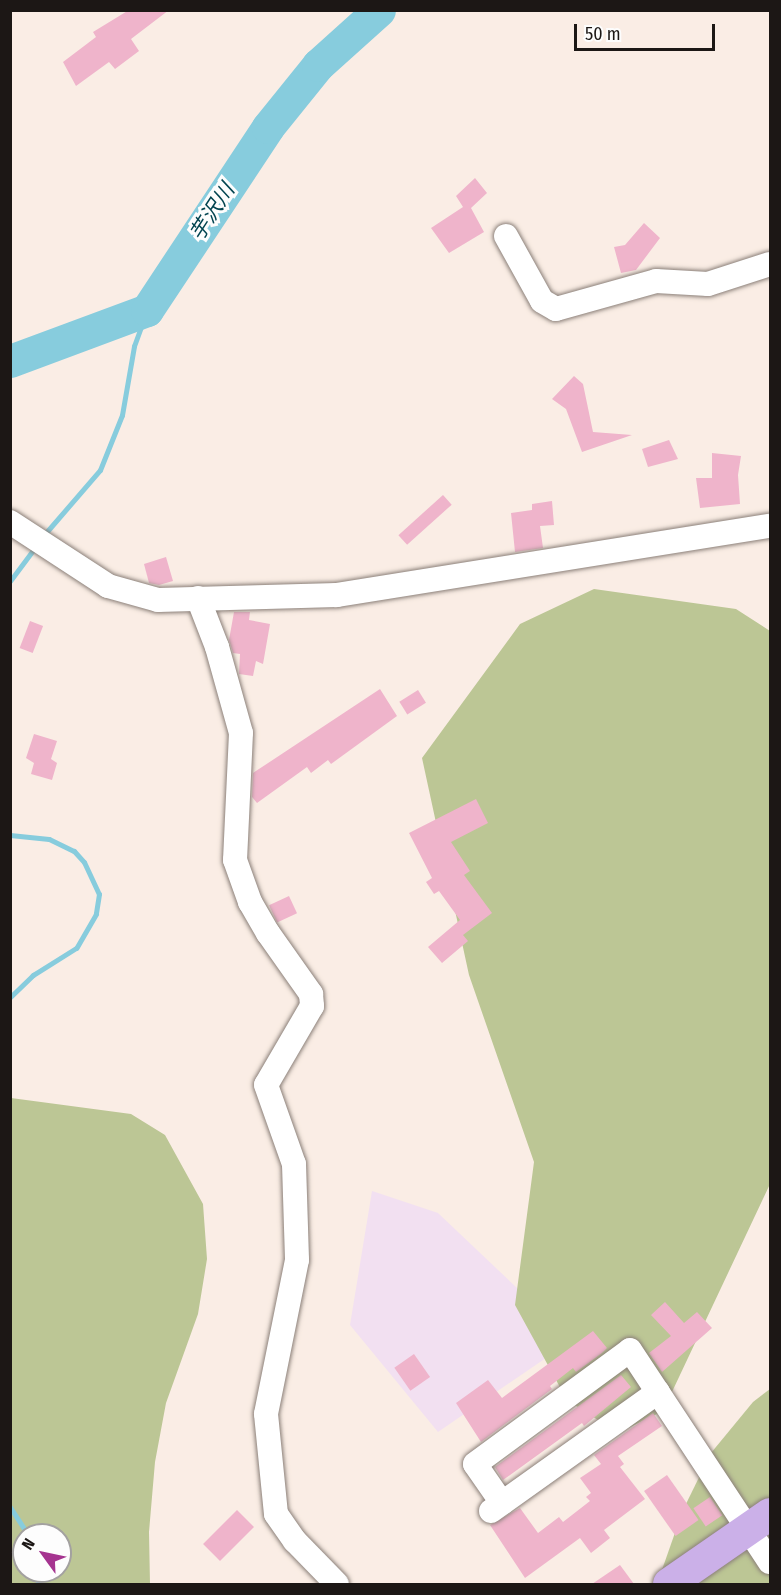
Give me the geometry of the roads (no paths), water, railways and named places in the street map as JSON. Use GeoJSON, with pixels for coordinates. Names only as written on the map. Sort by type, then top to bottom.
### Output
{"type":"FeatureCollection","features":[{"type":"Feature","properties":{"kind":"main road"},"geometry":{"type":"LineString","coordinates":[[669,1584],[759,1521]]}},
{"type":"Feature","properties":{"kind":"street"},"geometry":{"type":"LineString","coordinates":[[506,236],[542,301],[556,309],[656,281],[708,284],[771,264]]}},
{"type":"Feature","properties":{"kind":"street"},"geometry":{"type":"LineString","coordinates":[[17,527],[56,555],[108,586],[142,599],[337,595],[771,526]]}},
{"type":"Feature","properties":{"kind":"street"},"geometry":{"type":"LineString","coordinates":[[198,598],[217,646],[241,733],[235,861],[250,902],[268,933],[311,994],[312,1006],[266,1085],[294,1164],[297,1260],[266,1414],[276,1514],[295,1541],[337,1584]]}},
{"type":"Feature","properties":{"kind":"street"},"geometry":{"type":"LineString","coordinates":[[658,1392],[496,1507],[475,1464],[630,1350],[658,1392],[759,1521],[771,1562]]}},
{"type":"Feature","properties":{"kind":"waterway","name":"芋沢川"},"geometry":{"type":"LineString","coordinates":[[10,361],[147,310],[268,127],[318,65],[379,10]]}},
{"type":"Feature","properties":{"kind":"waterway"},"geometry":{"type":"LineString","coordinates":[[43,536],[100,470],[122,415],[134,346],[147,310]]}},
{"type":"Feature","properties":{"kind":"waterway"},"geometry":{"type":"LineString","coordinates":[[10,581],[36,546]]}},
{"type":"Feature","properties":{"kind":"waterway"},"geometry":{"type":"LineString","coordinates":[[10,835],[49,839],[74,851],[84,862],[99,894],[96,914],[76,948],[33,975],[10,997]]}},
{"type":"Feature","properties":{"kind":"waterway"},"geometry":{"type":"LineString","coordinates":[[10,1507],[20,1523]]}}]}
